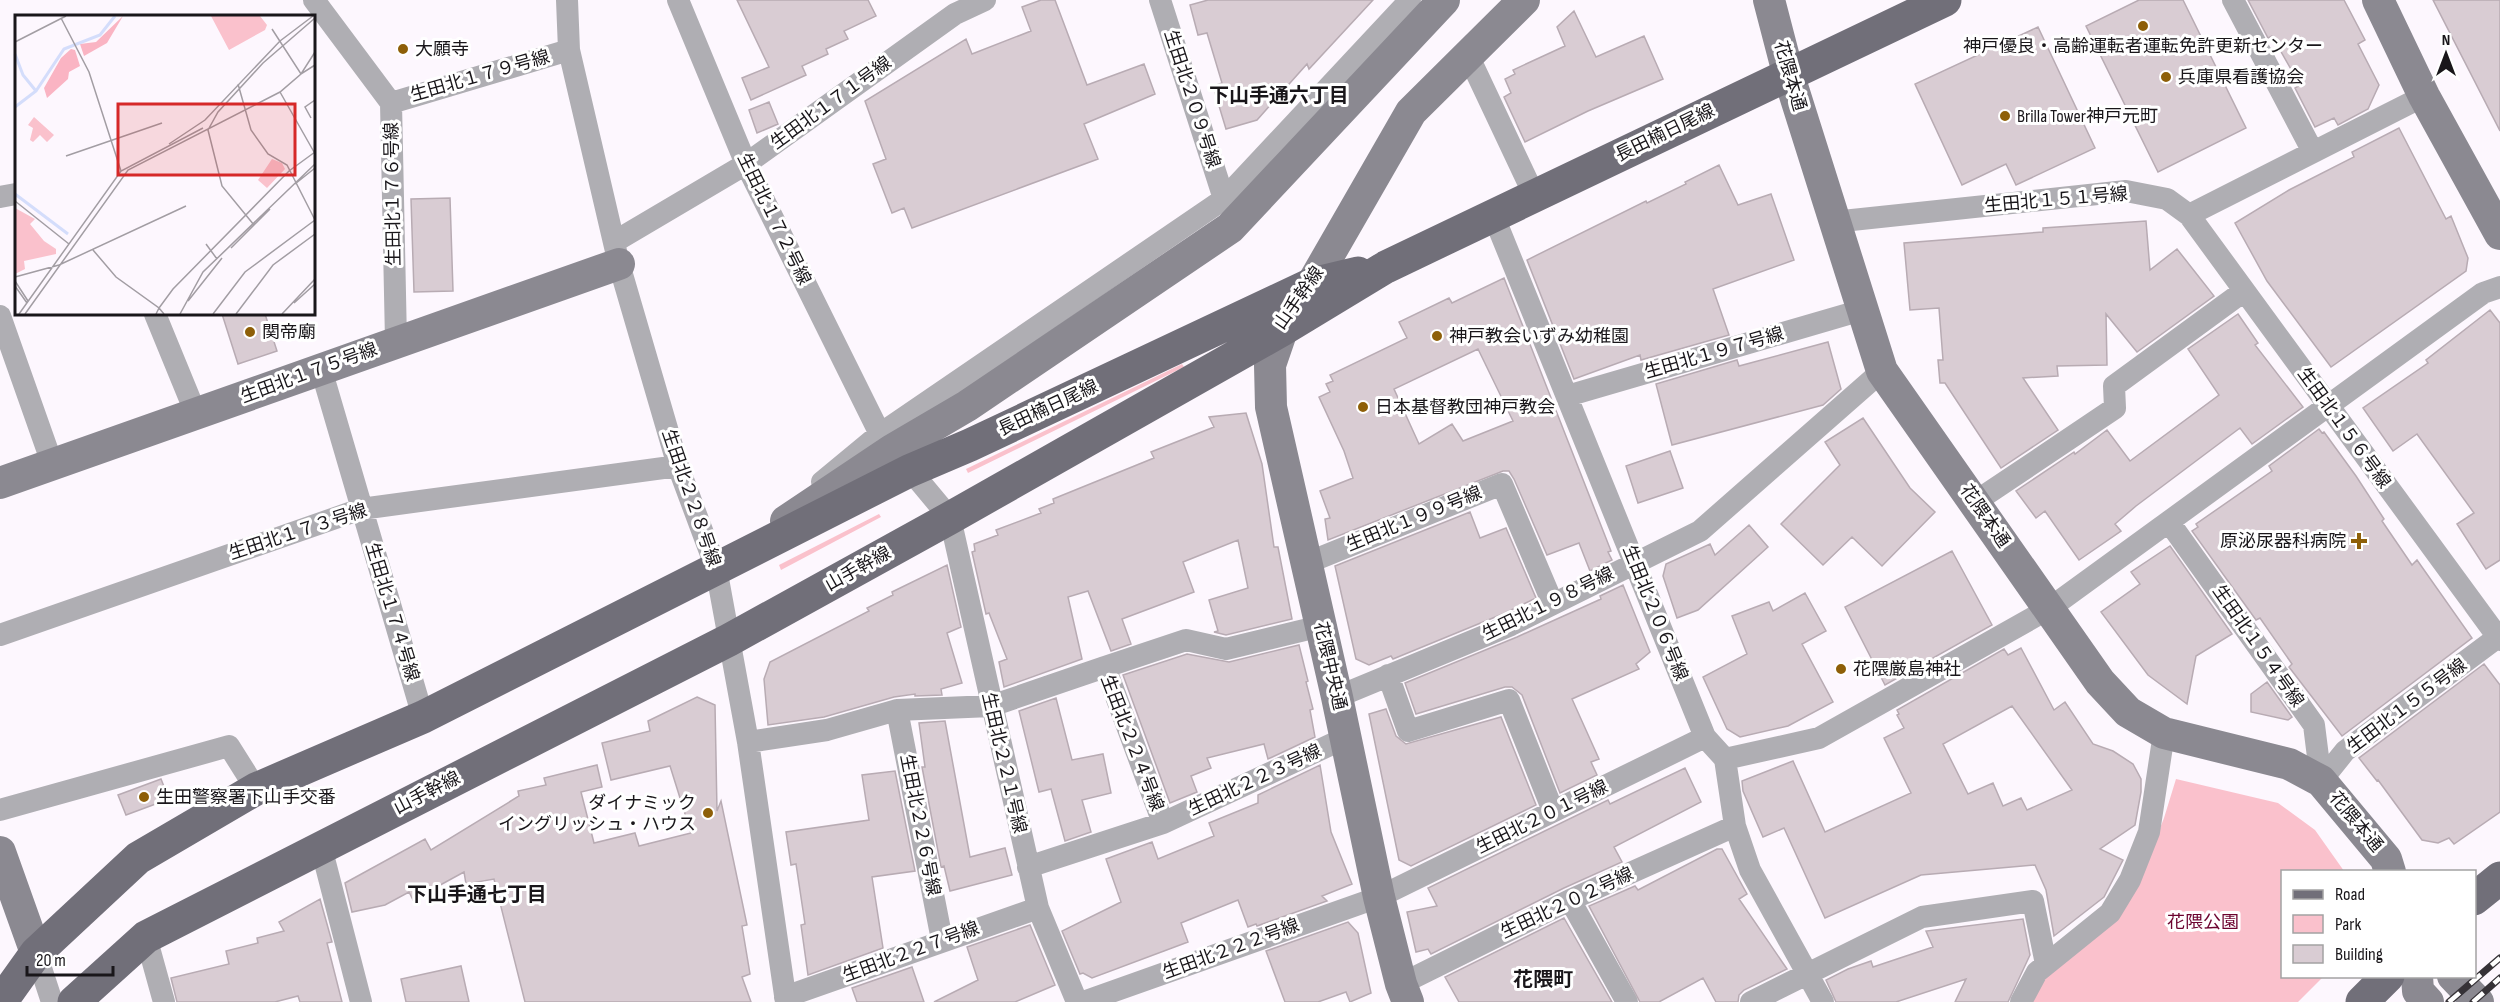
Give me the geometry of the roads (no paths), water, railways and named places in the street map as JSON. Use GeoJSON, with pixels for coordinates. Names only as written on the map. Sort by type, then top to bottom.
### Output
{"type":"FeatureCollection","features":[{"type":"Feature","properties":{"kind":"main road","name":"長田楠日尾線"},"geometry":{"type":"LineString","coordinates":[[1282,330],[1386,267],[1945,0]]}},
{"type":"Feature","properties":{"kind":"main road","name":"長田楠日尾線"},"geometry":{"type":"LineString","coordinates":[[716,568],[894,451],[970,445],[1312,284],[1386,267]]}},
{"type":"Feature","properties":{"kind":"main road","name":"山手幹線"},"geometry":{"type":"LineString","coordinates":[[74,1002],[146,937],[729,640],[1282,330]]}},
{"type":"Feature","properties":{"kind":"main road"},"geometry":{"type":"LineString","coordinates":[[1,1002],[36,953],[138,858],[256,789],[423,717],[716,568]]}},
{"type":"Feature","properties":{"kind":"main road"},"geometry":{"type":"LineString","coordinates":[[2476,898],[2500,878]]}},
{"type":"Feature","properties":{"kind":"main road"},"geometry":{"type":"LineString","coordinates":[[2362,1002],[2386,978]]}},
{"type":"Feature","properties":{"kind":"street","name":"生田北１７６号線"},"geometry":{"type":"LineString","coordinates":[[314,0],[391,103],[396,341]]}},
{"type":"Feature","properties":{"kind":"street","name":"生田北２２８号線"},"geometry":{"type":"LineString","coordinates":[[567,0],[569,50],[616,253],[678,466],[716,568],[748,742],[786,1000]]}},
{"type":"Feature","properties":{"kind":"street","name":"生田北１７２号線"},"geometry":{"type":"LineString","coordinates":[[678,0],[746,164],[894,451],[950,518]]}},
{"type":"Feature","properties":{"kind":"street","name":"生田北１７１号線"},"geometry":{"type":"LineString","coordinates":[[616,253],[746,164],[955,14],[985,0]]}},
{"type":"Feature","properties":{"kind":"street","name":"生田北２０９号線"},"geometry":{"type":"LineString","coordinates":[[1160,0],[1224,199]]}},
{"type":"Feature","properties":{"kind":"street"},"geometry":{"type":"LineString","coordinates":[[894,451],[1224,199],[1410,0]]}},
{"type":"Feature","properties":{"kind":"street"},"geometry":{"type":"LineString","coordinates":[[716,568],[967,406],[1230,228],[1444,0]]}},
{"type":"Feature","properties":{"kind":"street","name":"山手幹線"},"geometry":{"type":"LineString","coordinates":[[1282,330],[1312,284],[1411,112],[1524,0]]}},
{"type":"Feature","properties":{"kind":"street","name":"花隈本通"},"geometry":{"type":"LineString","coordinates":[[1769,0],[1788,73],[1833,222],[1882,371],[2100,682],[2128,712],[2164,733],[2289,764],[2320,781],[2386,859],[2389,870]]}},
{"type":"Feature","properties":{"kind":"street"},"geometry":{"type":"LineString","coordinates":[[2233,0],[2313,152]]}},
{"type":"Feature","properties":{"kind":"street"},"geometry":{"type":"LineString","coordinates":[[2378,0],[2424,96],[2500,234]]}},
{"type":"Feature","properties":{"kind":"street","name":"生田北１７９号線"},"geometry":{"type":"LineString","coordinates":[[391,103],[569,50]]}},
{"type":"Feature","properties":{"kind":"street"},"geometry":{"type":"LineString","coordinates":[[1468,56],[1535,197]]}},
{"type":"Feature","properties":{"kind":"street"},"geometry":{"type":"LineString","coordinates":[[2189,215],[2424,96]]}},
{"type":"Feature","properties":{"kind":"street","name":"生田北１５１号線"},"geometry":{"type":"LineString","coordinates":[[1833,222],[2126,191],[2167,199],[2189,215]]}},
{"type":"Feature","properties":{"kind":"street"},"geometry":{"type":"LineString","coordinates":[[0,197],[15,194]]}},
{"type":"Feature","properties":{"kind":"street","name":"生田北１５６号線"},"geometry":{"type":"LineString","coordinates":[[2189,215],[2499,638]]}},
{"type":"Feature","properties":{"kind":"street","name":"生田北２０６号線"},"geometry":{"type":"LineString","coordinates":[[1494,217],[1705,737],[1725,759]]}},
{"type":"Feature","properties":{"kind":"street","name":"生田北１７５号線"},"geometry":{"type":"LineString","coordinates":[[0,483],[53,466],[396,341],[616,253]]}},
{"type":"Feature","properties":{"kind":"street"},"geometry":{"type":"LineString","coordinates":[[1823,1002],[1750,870],[1735,826],[1725,759],[1820,738],[2050,608],[2483,293],[2500,287]]}},
{"type":"Feature","properties":{"kind":"street"},"geometry":{"type":"LineString","coordinates":[[1975,502],[2115,408],[2114,386],[2244,291]]}},
{"type":"Feature","properties":{"kind":"street","name":"生田北１９７号線"},"geometry":{"type":"LineString","coordinates":[[1567,396],[1862,310]]}},
{"type":"Feature","properties":{"kind":"street"},"geometry":{"type":"LineString","coordinates":[[155,315],[196,414]]}},
{"type":"Feature","properties":{"kind":"street"},"geometry":{"type":"LineString","coordinates":[[0,316],[53,466]]}},
{"type":"Feature","properties":{"kind":"street","name":"花隈中央通"},"geometry":{"type":"LineString","coordinates":[[1282,330],[1270,365],[1271,407],[1337,697],[1379,897],[1404,993]]}},
{"type":"Feature","properties":{"kind":"street","name":"生田北１７４号線"},"geometry":{"type":"LineString","coordinates":[[321,369],[423,717]]}},
{"type":"Feature","properties":{"kind":"street","name":"生田北１９８号線"},"geometry":{"type":"LineString","coordinates":[[1337,697],[1510,625],[1700,531],[1882,371]]}},
{"type":"Feature","properties":{"kind":"street","name":"生田北１７３号線"},"geometry":{"type":"LineString","coordinates":[[0,635],[361,509],[678,466]]}},
{"type":"Feature","properties":{"kind":"street","name":"生田北１９９号線"},"geometry":{"type":"LineString","coordinates":[[1307,563],[1502,484],[1553,604]]}},
{"type":"Feature","properties":{"kind":"street","name":"生田北２２１号線"},"geometry":{"type":"LineString","coordinates":[[950,518],[1038,908],[1077,1002]]}},
{"type":"Feature","properties":{"kind":"street","name":"生田北１５４号線"},"geometry":{"type":"LineString","coordinates":[[2169,522],[2314,725],[2320,781]]}},
{"type":"Feature","properties":{"kind":"street"},"geometry":{"type":"LineString","coordinates":[[1105,667],[1186,640],[1227,648],[1321,626]]}},
{"type":"Feature","properties":{"kind":"street","name":"生田北１５５号線"},"geometry":{"type":"LineString","coordinates":[[2320,781],[2345,751],[2499,638]]}},
{"type":"Feature","properties":{"kind":"street","name":"生田北２２４号線"},"geometry":{"type":"LineString","coordinates":[[748,742],[826,730],[897,710],[991,706],[1105,667],[1163,823]]}},
{"type":"Feature","properties":{"kind":"street"},"geometry":{"type":"LineString","coordinates":[[1388,675],[1408,731],[1509,700],[1553,812]]}},
{"type":"Feature","properties":{"kind":"street","name":"生田北２２６号線"},"geometry":{"type":"LineString","coordinates":[[897,710],[942,940]]}},
{"type":"Feature","properties":{"kind":"street"},"geometry":{"type":"LineString","coordinates":[[2021,1002],[2037,972],[2110,913],[2130,880],[2149,832],[2164,733]]}},
{"type":"Feature","properties":{"kind":"street","name":"生田北２０１号線"},"geometry":{"type":"LineString","coordinates":[[1379,897],[1705,737]]}},
{"type":"Feature","properties":{"kind":"street","name":"生田北２２３号線"},"geometry":{"type":"LineString","coordinates":[[1028,867],[1163,823],[1345,738]]}},
{"type":"Feature","properties":{"kind":"street"},"geometry":{"type":"LineString","coordinates":[[0,810],[229,747],[256,789]]}},
{"type":"Feature","properties":{"kind":"street","name":"生田北２０２号線"},"geometry":{"type":"LineString","coordinates":[[1404,993],[1570,900],[1735,826]]}},
{"type":"Feature","properties":{"kind":"street"},"geometry":{"type":"LineString","coordinates":[[321,847],[361,1002]]}},
{"type":"Feature","properties":{"kind":"street"},"geometry":{"type":"LineString","coordinates":[[0,852],[52,1002]]}},
{"type":"Feature","properties":{"kind":"street","name":"生田北２２２号線"},"geometry":{"type":"LineString","coordinates":[[1083,1002],[1379,897]]}},
{"type":"Feature","properties":{"kind":"street"},"geometry":{"type":"LineString","coordinates":[[1570,900],[1627,1002]]}},
{"type":"Feature","properties":{"kind":"street"},"geometry":{"type":"LineString","coordinates":[[1751,1002],[1922,917],[2033,901],[2046,964]]}},
{"type":"Feature","properties":{"kind":"street","name":"生田北２２７号線"},"geometry":{"type":"LineString","coordinates":[[786,1000],[942,940],[1038,908]]}},
{"type":"Feature","properties":{"kind":"street"},"geometry":{"type":"LineString","coordinates":[[146,937],[164,1002]]}},
{"type":"Feature","properties":{"kind":"street"},"geometry":{"type":"LineString","coordinates":[[2417,978],[2418,991],[2428,1002]]}},
{"type":"Feature","properties":{"kind":"street"},"geometry":{"type":"LineString","coordinates":[[2455,978],[2478,1002]]}},
{"type":"Feature","properties":{"kind":"railway"},"geometry":{"type":"LineString","coordinates":[[2449,1002],[2500,958]]}},
{"type":"Feature","properties":{"kind":"railway"},"geometry":{"type":"LineString","coordinates":[[2473,1002],[2500,978]]}},
{"type":"Feature","properties":{"kind":"place","name":"神戸優良・高齢運転者運転免許更新センター"},"geometry":{"type":"Point","coordinates":[2143,26]}},
{"type":"Feature","properties":{"kind":"place","name":"大願寺"},"geometry":{"type":"Point","coordinates":[403,49]}},
{"type":"Feature","properties":{"kind":"place","name":"兵庫県看護協会"},"geometry":{"type":"Point","coordinates":[2166,77]}},
{"type":"Feature","properties":{"kind":"place","name":"Brilla Tower神戸元町"},"geometry":{"type":"Point","coordinates":[2005,116]}},
{"type":"Feature","properties":{"kind":"place","name":"関帝廟"},"geometry":{"type":"Point","coordinates":[250,332]}},
{"type":"Feature","properties":{"kind":"place","name":"神戸教会いずみ幼稚園"},"geometry":{"type":"Point","coordinates":[1437,336]}},
{"type":"Feature","properties":{"kind":"place","name":"日本基督教団神戸教会"},"geometry":{"type":"Point","coordinates":[1363,407]}},
{"type":"Feature","properties":{"kind":"place","name":"原泌尿器科病院"},"geometry":{"type":"Point","coordinates":[2359,541]}},
{"type":"Feature","properties":{"kind":"place","name":"花隈厳島神社"},"geometry":{"type":"Point","coordinates":[1841,669]}},
{"type":"Feature","properties":{"kind":"place","name":"生田警察署下山手交番"},"geometry":{"type":"Point","coordinates":[144,797]}},
{"type":"Feature","properties":{"kind":"place","name":"ダイナミック イングリッシュ・ハウス"},"geometry":{"type":"Point","coordinates":[708,813]}},
{"type":"Feature","properties":{"kind":"district","name":"下山手通六丁目"},"geometry":{"type":"Point","coordinates":[1279,96]}},
{"type":"Feature","properties":{"kind":"district","name":"下山手通七丁目"},"geometry":{"type":"Point","coordinates":[477,895]}},
{"type":"Feature","properties":{"kind":"district","name":"花隈町"},"geometry":{"type":"Point","coordinates":[1543,980]}},
{"type":"Feature","properties":{"kind":"park label","name":"花隈公園"},"geometry":{"type":"Point","coordinates":[2203,922]}}]}
